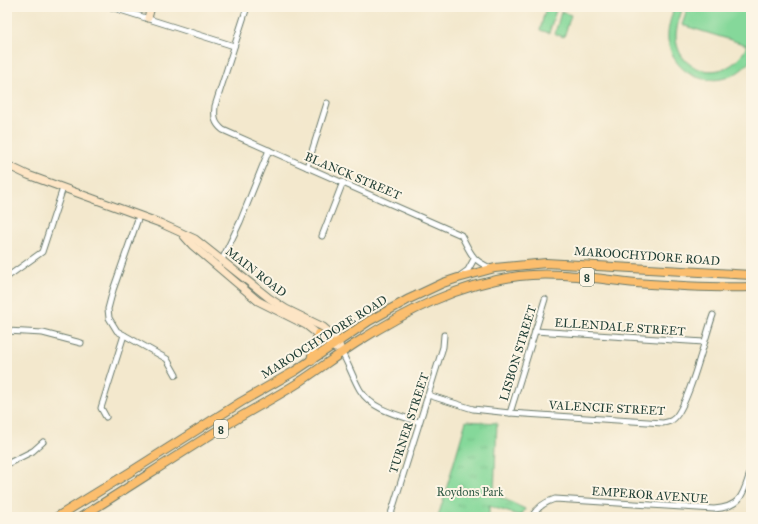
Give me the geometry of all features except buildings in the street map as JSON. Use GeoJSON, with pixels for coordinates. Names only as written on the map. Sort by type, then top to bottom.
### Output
{"type":"FeatureCollection","features":[{"type":"Feature","properties":{"kind":"main road"},"geometry":{"type":"LineString","coordinates":[[148,18],[151,7]]}},
{"type":"Feature","properties":{"kind":"main road","name":"MAIN ROAD"},"geometry":{"type":"LineString","coordinates":[[7,165],[28,175],[139,216],[195,239],[258,301],[306,325],[335,344]]}},
{"type":"Feature","properties":{"kind":"main road","name":"MAIN ROAD"},"geometry":{"type":"LineString","coordinates":[[220,263],[286,309],[323,327],[332,334],[335,344],[342,353]]}},
{"type":"Feature","properties":{"kind":"main road","name":"MAROOCHYDORE ROAD"},"geometry":{"type":"LineString","coordinates":[[57,517],[235,406],[311,362],[369,321],[438,285],[458,278],[512,265],[546,263],[751,275]]}},
{"type":"Feature","properties":{"kind":"main road","name":"MAROOCHYDORE ROAD"},"geometry":{"type":"LineString","coordinates":[[81,517],[220,429],[296,384],[390,323],[435,300],[470,286],[500,279],[532,275],[564,275],[656,284],[705,287],[751,287]]}},
{"type":"Feature","properties":{"kind":"main road"},"geometry":{"type":"LineString","coordinates":[[311,362],[318,334]]}},
{"type":"Feature","properties":{"kind":"street"},"geometry":{"type":"LineString","coordinates":[[111,7],[234,46],[247,7]]}},
{"type":"Feature","properties":{"kind":"street","name":"BLANCK STREET"},"geometry":{"type":"LineString","coordinates":[[234,46],[215,106],[215,122],[218,126],[223,130],[461,235],[474,259]]}},
{"type":"Feature","properties":{"kind":"street"},"geometry":{"type":"LineString","coordinates":[[307,167],[327,103]]}},
{"type":"Feature","properties":{"kind":"street"},"geometry":{"type":"LineString","coordinates":[[220,263],[240,222],[269,150]]}},
{"type":"Feature","properties":{"kind":"street"},"geometry":{"type":"LineString","coordinates":[[322,236],[343,182]]}},
{"type":"Feature","properties":{"kind":"street"},"geometry":{"type":"LineString","coordinates":[[7,277],[42,252],[63,188]]}},
{"type":"Feature","properties":{"kind":"street"},"geometry":{"type":"LineString","coordinates":[[139,216],[108,309],[109,318],[117,331],[167,360],[176,375]]}},
{"type":"Feature","properties":{"kind":"street"},"geometry":{"type":"LineString","coordinates":[[458,278],[468,270],[474,259],[492,269]]}},
{"type":"Feature","properties":{"kind":"street","name":"LISBON STREET"},"geometry":{"type":"LineString","coordinates":[[510,413],[545,299]]}},
{"type":"Feature","properties":{"kind":"street","name":"VALENCIE STREET"},"geometry":{"type":"LineString","coordinates":[[428,395],[473,409],[510,413],[663,423],[673,420],[680,412],[692,384],[713,315]]}},
{"type":"Feature","properties":{"kind":"street"},"geometry":{"type":"LineString","coordinates":[[7,331],[42,333],[81,343]]}},
{"type":"Feature","properties":{"kind":"street","name":"ELLENDALE STREET"},"geometry":{"type":"LineString","coordinates":[[535,331],[704,342]]}},
{"type":"Feature","properties":{"kind":"street"},"geometry":{"type":"LineString","coordinates":[[106,417],[101,408],[124,335]]}},
{"type":"Feature","properties":{"kind":"street","name":"TURNER STREET"},"geometry":{"type":"LineString","coordinates":[[390,517],[443,347],[444,335]]}},
{"type":"Feature","properties":{"kind":"street"},"geometry":{"type":"LineString","coordinates":[[342,353],[361,391],[370,402],[383,409],[419,422]]}},
{"type":"Feature","properties":{"kind":"street"},"geometry":{"type":"LineString","coordinates":[[7,464],[33,451],[44,442]]}},
{"type":"Feature","properties":{"kind":"street","name":"EMPEROR AVENUE"},"geometry":{"type":"LineString","coordinates":[[532,517],[539,507],[548,501],[555,499],[714,509],[724,508],[732,506],[744,493],[751,470]]}},
{"type":"Feature","properties":{"kind":"green space"},"geometry":{"type":"Polygon","coordinates":[[[546,7],[556,10],[549,33],[540,30],[546,7]]]}},
{"type":"Feature","properties":{"kind":"green space"},"geometry":{"type":"Polygon","coordinates":[[[674,7],[683,7],[676,33],[679,51],[686,61],[696,68],[707,71],[719,70],[730,66],[740,57],[747,45],[682,25],[688,7],[751,7],[750,61],[740,71],[727,77],[715,80],[702,79],[690,74],[680,66],[672,55],[668,40],[674,7]]]}},
{"type":"Feature","properties":{"kind":"green space"},"geometry":{"type":"Polygon","coordinates":[[[561,12],[571,15],[564,37],[555,34],[561,12]]]}},
{"type":"Feature","properties":{"kind":"green space","name":"Roydons Park"},"geometry":{"type":"Polygon","coordinates":[[[466,421],[497,423],[494,494],[525,509],[521,516],[489,506],[489,517],[438,517],[466,421]]]}}]}
